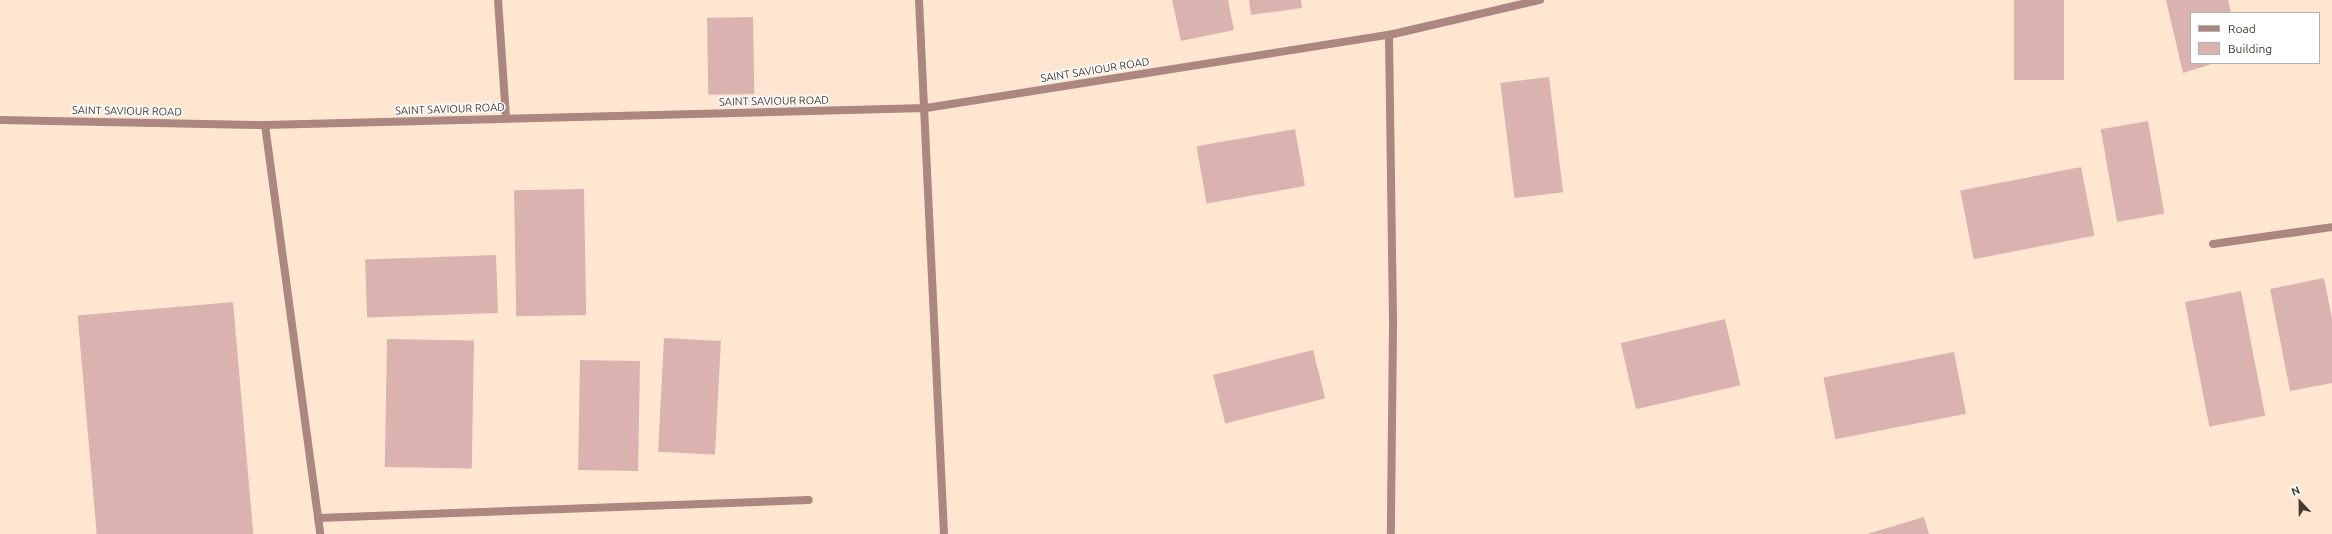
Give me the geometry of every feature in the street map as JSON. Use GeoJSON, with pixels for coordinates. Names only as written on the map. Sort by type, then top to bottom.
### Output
{"type":"FeatureCollection","features":[{"type":"Feature","properties":{"kind":"street"},"geometry":{"type":"LineString","coordinates":[[498,0],[506,118]]}},
{"type":"Feature","properties":{"kind":"street"},"geometry":{"type":"LineString","coordinates":[[920,0],[944,534]]}},
{"type":"Feature","properties":{"kind":"street","name":"SAINT SAVIOUR ROAD"},"geometry":{"type":"LineString","coordinates":[[0,120],[265,125],[926,108],[1389,35],[1540,0]]}},
{"type":"Feature","properties":{"kind":"street"},"geometry":{"type":"LineString","coordinates":[[1389,35],[1393,326],[1391,534]]}},
{"type":"Feature","properties":{"kind":"street"},"geometry":{"type":"LineString","coordinates":[[265,125],[320,534]]}},
{"type":"Feature","properties":{"kind":"street"},"geometry":{"type":"LineString","coordinates":[[2213,244],[2332,227]]}},
{"type":"Feature","properties":{"kind":"street"},"geometry":{"type":"LineString","coordinates":[[318,518],[809,500]]}},
{"type":"Feature","properties":{"kind":"building"},"geometry":{"type":"Polygon","coordinates":[[[1172,0],[1228,0],[1234,30],[1181,41],[1172,0]]]}},
{"type":"Feature","properties":{"kind":"building"},"geometry":{"type":"Polygon","coordinates":[[[1249,0],[1301,0],[1302,8],[1251,15],[1249,0]]]}},
{"type":"Feature","properties":{"kind":"building"},"geometry":{"type":"Polygon","coordinates":[[[2014,0],[2064,0],[2064,80],[2014,80],[2014,0]]]}},
{"type":"Feature","properties":{"kind":"building"},"geometry":{"type":"Polygon","coordinates":[[[2166,0],[2228,0],[2231,12],[2190,12],[2190,64],[2212,64],[2183,73],[2166,0]]]}},
{"type":"Feature","properties":{"kind":"building"},"geometry":{"type":"Polygon","coordinates":[[[753,17],[754,94],[708,95],[707,18],[753,17]]]}},
{"type":"Feature","properties":{"kind":"building"},"geometry":{"type":"Polygon","coordinates":[[[1549,77],[1563,192],[1515,198],[1500,83],[1549,77]]]}},
{"type":"Feature","properties":{"kind":"building"},"geometry":{"type":"Polygon","coordinates":[[[2148,121],[2164,214],[2117,222],[2101,129],[2148,121]]]}},
{"type":"Feature","properties":{"kind":"building"},"geometry":{"type":"Polygon","coordinates":[[[1295,129],[1305,186],[1207,203],[1197,146],[1295,129]]]}},
{"type":"Feature","properties":{"kind":"building"},"geometry":{"type":"Polygon","coordinates":[[[2081,167],[2094,236],[1974,259],[1960,190],[2081,167]]]}},
{"type":"Feature","properties":{"kind":"building"},"geometry":{"type":"Polygon","coordinates":[[[584,189],[586,315],[516,316],[514,190],[584,189]]]}},
{"type":"Feature","properties":{"kind":"building"},"geometry":{"type":"Polygon","coordinates":[[[496,255],[498,313],[367,318],[365,260],[496,255]]]}},
{"type":"Feature","properties":{"kind":"building"},"geometry":{"type":"Polygon","coordinates":[[[2324,278],[2332,319],[2332,383],[2290,391],[2270,289],[2324,278]]]}},
{"type":"Feature","properties":{"kind":"building"},"geometry":{"type":"Polygon","coordinates":[[[2241,291],[2265,416],[2209,427],[2185,302],[2241,291]]]}},
{"type":"Feature","properties":{"kind":"building"},"geometry":{"type":"Polygon","coordinates":[[[233,302],[253,534],[97,534],[78,316],[233,302]]]}},
{"type":"Feature","properties":{"kind":"building"},"geometry":{"type":"Polygon","coordinates":[[[1725,319],[1740,385],[1636,409],[1621,343],[1725,319]]]}},
{"type":"Feature","properties":{"kind":"building"},"geometry":{"type":"Polygon","coordinates":[[[664,338],[721,341],[715,455],[658,452],[664,338]]]}},
{"type":"Feature","properties":{"kind":"building"},"geometry":{"type":"Polygon","coordinates":[[[387,339],[474,341],[472,468],[385,467],[387,339]]]}},
{"type":"Feature","properties":{"kind":"building"},"geometry":{"type":"Polygon","coordinates":[[[1313,350],[1325,399],[1225,423],[1213,375],[1313,350]]]}},
{"type":"Feature","properties":{"kind":"building"},"geometry":{"type":"Polygon","coordinates":[[[1954,352],[1966,414],[1835,439],[1823,377],[1954,352]]]}},
{"type":"Feature","properties":{"kind":"building"},"geometry":{"type":"Polygon","coordinates":[[[580,360],[640,361],[638,471],[578,470],[580,360]]]}},
{"type":"Feature","properties":{"kind":"building"},"geometry":{"type":"Polygon","coordinates":[[[1924,517],[1929,534],[1867,534],[1924,517]]]}}]}
